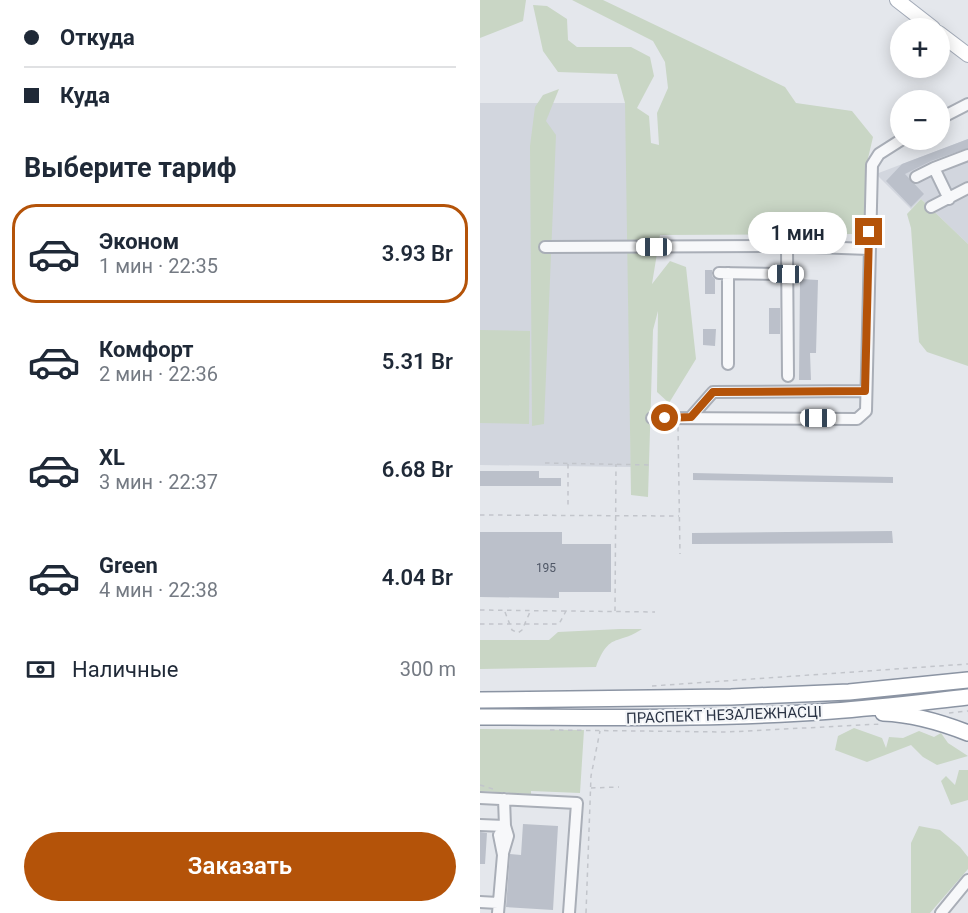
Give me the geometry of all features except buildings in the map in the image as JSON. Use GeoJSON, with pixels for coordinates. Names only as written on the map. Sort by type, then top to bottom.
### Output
{"type":"FeatureCollection","features":[{"type":"Feature","properties":{"kind":"highway"},"geometry":{"type":"LineString","coordinates":[[930,685],[968,673]]}},
{"type":"Feature","properties":{"kind":"highway","name":"ПРАСПЕКТ НЕЗАЛЕЖНАСЦІ"},"geometry":{"type":"LineString","coordinates":[[480,700],[731,698],[849,692],[968,680]]}},
{"type":"Feature","properties":{"kind":"highway","name":"ПРАСПЕКТ НЕЗАЛЕЖНАСЦІ"},"geometry":{"type":"LineString","coordinates":[[480,717],[651,718],[832,711],[968,697]]}},
{"type":"Feature","properties":{"kind":"highway"},"geometry":{"type":"LineString","coordinates":[[832,711],[898,714],[931,720],[968,733]]}},
{"type":"Feature","properties":{"kind":"main road"},"geometry":{"type":"LineString","coordinates":[[897,0],[920,18]]}},
{"type":"Feature","properties":{"kind":"main road"},"geometry":{"type":"LineString","coordinates":[[950,42],[968,56]]}},
{"type":"Feature","properties":{"kind":"lane"},"geometry":{"type":"LineString","coordinates":[[950,113],[968,104]]}},
{"type":"Feature","properties":{"kind":"lane"},"geometry":{"type":"LineString","coordinates":[[652,418],[857,419],[866,411],[872,165],[879,154],[890,147]]}},
{"type":"Feature","properties":{"kind":"lane"},"geometry":{"type":"LineString","coordinates":[[916,177],[968,155]]}},
{"type":"Feature","properties":{"kind":"lane"},"geometry":{"type":"LineString","coordinates":[[934,168],[949,199]]}},
{"type":"Feature","properties":{"kind":"lane"},"geometry":{"type":"LineString","coordinates":[[931,207],[968,188]]}},
{"type":"Feature","properties":{"kind":"lane"},"geometry":{"type":"LineString","coordinates":[[545,247],[787,246],[869,249]]}},
{"type":"Feature","properties":{"kind":"lane"},"geometry":{"type":"LineString","coordinates":[[787,246],[788,376]]}},
{"type":"Feature","properties":{"kind":"lane"},"geometry":{"type":"LineString","coordinates":[[728,364],[724,273],[786,274]]}},
{"type":"Feature","properties":{"kind":"lane"},"geometry":{"type":"LineString","coordinates":[[691,417],[713,392],[865,391]]}},
{"type":"Feature","properties":{"kind":"lane"},"geometry":{"type":"LineString","coordinates":[[480,798],[577,803],[569,913]]}},
{"type":"Feature","properties":{"kind":"lane"},"geometry":{"type":"LineString","coordinates":[[480,902],[498,908],[503,855],[499,835],[505,826],[504,799]]}},
{"type":"Feature","properties":{"kind":"lane"},"geometry":{"type":"LineString","coordinates":[[480,825],[505,826]]}},
{"type":"Feature","properties":{"kind":"lane"},"geometry":{"type":"LineString","coordinates":[[941,913],[968,880]]}},
{"type":"Feature","properties":{"kind":"path"},"geometry":{"type":"LineString","coordinates":[[678,417],[680,554]]}},
{"type":"Feature","properties":{"kind":"path"},"geometry":{"type":"LineString","coordinates":[[545,463],[653,465]]}},
{"type":"Feature","properties":{"kind":"path"},"geometry":{"type":"LineString","coordinates":[[568,463],[568,507]]}},
{"type":"Feature","properties":{"kind":"path"},"geometry":{"type":"LineString","coordinates":[[615,612],[616,464]]}},
{"type":"Feature","properties":{"kind":"path"},"geometry":{"type":"LineString","coordinates":[[480,515],[679,516]]}},
{"type":"Feature","properties":{"kind":"path"},"geometry":{"type":"LineString","coordinates":[[480,610],[655,612]]}},
{"type":"Feature","properties":{"kind":"path"},"geometry":{"type":"LineString","coordinates":[[504,610],[512,630],[518,633],[522,630],[530,611]]}},
{"type":"Feature","properties":{"kind":"path"},"geometry":{"type":"LineString","coordinates":[[480,624],[559,624],[566,611]]}},
{"type":"Feature","properties":{"kind":"path"},"geometry":{"type":"LineString","coordinates":[[647,686],[968,664]]}},
{"type":"Feature","properties":{"kind":"path"},"geometry":{"type":"LineString","coordinates":[[949,713],[968,711]]}},
{"type":"Feature","properties":{"kind":"path"},"geometry":{"type":"LineString","coordinates":[[584,730],[727,732],[883,724]]}},
{"type":"Feature","properties":{"kind":"path"},"geometry":{"type":"LineString","coordinates":[[586,913],[591,788],[600,730]]}},
{"type":"Feature","properties":{"kind":"path"},"geometry":{"type":"LineString","coordinates":[[591,788],[619,787]]}},
{"type":"Feature","properties":{"kind":"shaded area"},"geometry":{"type":"Polygon","coordinates":[[[480,103],[626,103],[631,467],[480,465],[480,103]]]}},
{"type":"Feature","properties":{"kind":"shaded area"},"geometry":{"type":"Polygon","coordinates":[[[968,139],[968,244],[921,199],[911,209],[876,174],[939,150],[950,150],[950,146],[968,139]]]}},
{"type":"Feature","properties":{"kind":"green space"},"geometry":{"type":"Polygon","coordinates":[[[480,0],[526,0],[523,21],[480,38],[480,0]]]}},
{"type":"Feature","properties":{"kind":"green space"},"geometry":{"type":"Polygon","coordinates":[[[572,0],[603,0],[785,87],[796,103],[852,111],[873,137],[866,167],[864,225],[854,234],[660,235],[652,284],[670,261],[686,267],[696,359],[669,403],[657,392],[658,311],[653,330],[648,497],[631,495],[625,103],[617,74],[558,72],[543,51],[533,5],[547,6],[567,19],[568,40],[577,47],[631,47],[650,57],[654,76],[637,108],[649,116],[651,143],[659,145],[657,113],[668,88],[665,62],[653,41],[572,0]]]}},
{"type":"Feature","properties":{"kind":"green space"},"geometry":{"type":"Polygon","coordinates":[[[559,89],[546,121],[556,135],[544,424],[532,426],[530,146],[535,107],[543,95],[559,89]]]}},
{"type":"Feature","properties":{"kind":"green space"},"geometry":{"type":"Polygon","coordinates":[[[921,199],[968,244],[968,366],[927,352],[919,342],[911,228],[907,214],[921,199]]]}},
{"type":"Feature","properties":{"kind":"green space"},"geometry":{"type":"Polygon","coordinates":[[[480,330],[530,331],[529,424],[480,423],[480,330]]]}},
{"type":"Feature","properties":{"kind":"green space"},"geometry":{"type":"Polygon","coordinates":[[[642,629],[610,644],[596,667],[480,669],[480,640],[549,640],[558,632],[642,629]]]}},
{"type":"Feature","properties":{"kind":"green space"},"geometry":{"type":"Polygon","coordinates":[[[854,728],[882,738],[886,748],[889,737],[903,738],[919,731],[934,737],[941,733],[948,743],[968,756],[937,765],[923,757],[911,745],[867,762],[835,750],[838,736],[854,728]]]}},
{"type":"Feature","properties":{"kind":"green space"},"geometry":{"type":"Polygon","coordinates":[[[480,729],[584,730],[580,793],[531,791],[531,794],[480,791],[480,729]]]}},
{"type":"Feature","properties":{"kind":"green space"},"geometry":{"type":"Polygon","coordinates":[[[959,770],[968,770],[968,800],[951,805],[941,781],[946,776],[955,785],[959,770]]]}},
{"type":"Feature","properties":{"kind":"green space"},"geometry":{"type":"Polygon","coordinates":[[[919,826],[940,830],[968,857],[968,869],[930,913],[911,913],[911,843],[919,826]]]}},
{"type":"Feature","properties":{"kind":"route"},"geometry":{"type":"LineString","coordinates":[[665,418],[691,417],[713,392],[865,391],[869,232]]}}]}
